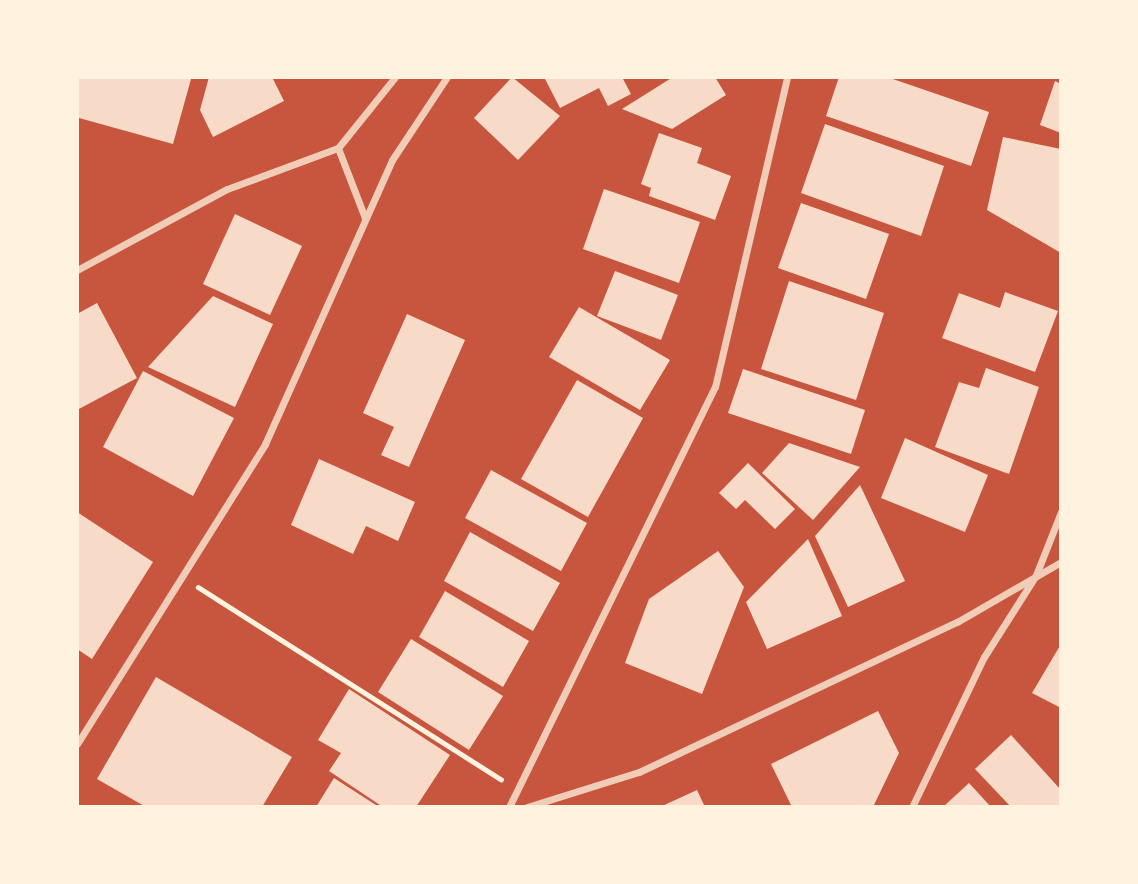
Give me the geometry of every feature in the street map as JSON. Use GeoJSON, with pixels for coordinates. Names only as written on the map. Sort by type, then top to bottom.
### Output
{"type":"FeatureCollection","features":[{"type":"Feature","properties":{"kind":"street"},"geometry":{"type":"LineString","coordinates":[[77,270],[227,189],[338,148],[395,77]]}},
{"type":"Feature","properties":{"kind":"street"},"geometry":{"type":"LineString","coordinates":[[77,744],[184,578],[265,444],[392,160],[447,77]]}},
{"type":"Feature","properties":{"kind":"street"},"geometry":{"type":"LineString","coordinates":[[509,807],[715,387],[787,77]]}},
{"type":"Feature","properties":{"kind":"street"},"geometry":{"type":"LineString","coordinates":[[338,148],[365,218]]}},
{"type":"Feature","properties":{"kind":"street"},"geometry":{"type":"LineString","coordinates":[[912,807],[984,657],[1036,575],[1061,512]]}},
{"type":"Feature","properties":{"kind":"street"},"geometry":{"type":"LineString","coordinates":[[527,807],[639,772],[957,622],[1061,562]]}},
{"type":"Feature","properties":{"kind":"path"},"geometry":{"type":"LineString","coordinates":[[184,578],[517,788]]}},
{"type":"Feature","properties":{"kind":"building"},"geometry":{"type":"Polygon","coordinates":[[[77,77],[191,79],[173,144],[79,118],[77,123],[77,77]]]}},
{"type":"Feature","properties":{"kind":"building"},"geometry":{"type":"Polygon","coordinates":[[[209,77],[272,77],[284,101],[213,137],[200,110],[209,77]]]}},
{"type":"Feature","properties":{"kind":"building"},"geometry":{"type":"Polygon","coordinates":[[[512,77],[560,116],[518,160],[474,118],[512,77]]]}},
{"type":"Feature","properties":{"kind":"building"},"geometry":{"type":"Polygon","coordinates":[[[544,77],[622,77],[631,94],[608,106],[599,88],[560,108],[544,77]]]}},
{"type":"Feature","properties":{"kind":"building"},"geometry":{"type":"Polygon","coordinates":[[[673,77],[715,77],[726,95],[672,129],[622,109],[673,77]]]}},
{"type":"Feature","properties":{"kind":"building"},"geometry":{"type":"Polygon","coordinates":[[[839,77],[887,77],[989,112],[971,166],[826,116],[839,77]]]}},
{"type":"Feature","properties":{"kind":"building"},"geometry":{"type":"Polygon","coordinates":[[[1055,81],[1061,84],[1061,133],[1040,125],[1055,81]]]}},
{"type":"Feature","properties":{"kind":"building"},"geometry":{"type":"Polygon","coordinates":[[[825,124],[944,166],[921,236],[801,193],[825,124]]]}},
{"type":"Feature","properties":{"kind":"building"},"geometry":{"type":"Polygon","coordinates":[[[659,133],[702,148],[697,163],[731,176],[715,220],[649,196],[651,188],[641,184],[659,133]]]}},
{"type":"Feature","properties":{"kind":"building"},"geometry":{"type":"Polygon","coordinates":[[[1003,137],[1061,149],[1061,253],[987,210],[1003,137]]]}},
{"type":"Feature","properties":{"kind":"building"},"geometry":{"type":"Polygon","coordinates":[[[604,189],[700,222],[679,283],[583,249],[604,189]]]}},
{"type":"Feature","properties":{"kind":"building"},"geometry":{"type":"Polygon","coordinates":[[[801,203],[889,234],[866,299],[778,268],[801,203]]]}},
{"type":"Feature","properties":{"kind":"building"},"geometry":{"type":"Polygon","coordinates":[[[235,214],[302,246],[270,315],[203,284],[235,214]]]}},
{"type":"Feature","properties":{"kind":"building"},"geometry":{"type":"Polygon","coordinates":[[[615,271],[678,295],[661,340],[597,316],[615,271]]]}},
{"type":"Feature","properties":{"kind":"building"},"geometry":{"type":"Polygon","coordinates":[[[789,281],[884,313],[856,400],[761,369],[789,281]]]}},
{"type":"Feature","properties":{"kind":"building"},"geometry":{"type":"Polygon","coordinates":[[[1005,292],[1058,311],[1035,372],[942,338],[959,293],[1000,308],[1005,292]]]}},
{"type":"Feature","properties":{"kind":"building"},"geometry":{"type":"Polygon","coordinates":[[[213,296],[273,324],[235,407],[148,367],[213,296]]]}},
{"type":"Feature","properties":{"kind":"building"},"geometry":{"type":"Polygon","coordinates":[[[97,303],[137,378],[77,410],[77,314],[97,303]]]}},
{"type":"Feature","properties":{"kind":"building"},"geometry":{"type":"Polygon","coordinates":[[[579,307],[670,360],[640,410],[549,357],[579,307]]]}},
{"type":"Feature","properties":{"kind":"building"},"geometry":{"type":"Polygon","coordinates":[[[407,314],[465,340],[409,467],[381,455],[394,427],[363,413],[407,314]]]}},
{"type":"Feature","properties":{"kind":"building"},"geometry":{"type":"Polygon","coordinates":[[[986,368],[1039,387],[1009,474],[935,447],[959,382],[979,388],[986,368]]]}},
{"type":"Feature","properties":{"kind":"building"},"geometry":{"type":"Polygon","coordinates":[[[743,369],[865,410],[851,454],[728,413],[743,369]]]}},
{"type":"Feature","properties":{"kind":"building"},"geometry":{"type":"Polygon","coordinates":[[[143,371],[234,418],[193,496],[103,447],[143,371]]]}},
{"type":"Feature","properties":{"kind":"building"},"geometry":{"type":"Polygon","coordinates":[[[577,380],[643,418],[588,517],[521,479],[577,380]]]}},
{"type":"Feature","properties":{"kind":"building"},"geometry":{"type":"Polygon","coordinates":[[[905,438],[988,475],[965,532],[881,498],[905,438]]]}},
{"type":"Feature","properties":{"kind":"building"},"geometry":{"type":"Polygon","coordinates":[[[789,443],[860,467],[813,520],[762,473],[789,443]]]}},
{"type":"Feature","properties":{"kind":"building"},"geometry":{"type":"Polygon","coordinates":[[[319,459],[415,502],[398,541],[366,526],[353,554],[291,525],[319,459]]]}},
{"type":"Feature","properties":{"kind":"building"},"geometry":{"type":"Polygon","coordinates":[[[748,463],[795,509],[775,529],[745,500],[736,509],[719,493],[748,463]]]}},
{"type":"Feature","properties":{"kind":"building"},"geometry":{"type":"Polygon","coordinates":[[[491,470],[587,523],[561,571],[465,518],[491,470]]]}},
{"type":"Feature","properties":{"kind":"building"},"geometry":{"type":"Polygon","coordinates":[[[860,485],[905,581],[848,607],[815,536],[860,485]]]}},
{"type":"Feature","properties":{"kind":"building"},"geometry":{"type":"Polygon","coordinates":[[[77,512],[153,562],[92,659],[77,649],[77,512]]]}},
{"type":"Feature","properties":{"kind":"building"},"geometry":{"type":"Polygon","coordinates":[[[470,532],[560,583],[533,631],[444,581],[470,532]]]}},
{"type":"Feature","properties":{"kind":"building"},"geometry":{"type":"Polygon","coordinates":[[[808,539],[842,616],[767,649],[746,602],[808,539]]]}},
{"type":"Feature","properties":{"kind":"building"},"geometry":{"type":"Polygon","coordinates":[[[718,551],[744,587],[702,694],[625,663],[649,599],[718,551]]]}},
{"type":"Feature","properties":{"kind":"building"},"geometry":{"type":"Polygon","coordinates":[[[445,591],[529,641],[503,687],[419,637],[445,591]]]}},
{"type":"Feature","properties":{"kind":"building"},"geometry":{"type":"Polygon","coordinates":[[[411,639],[503,696],[469,750],[378,692],[411,639]]]}},
{"type":"Feature","properties":{"kind":"building"},"geometry":{"type":"Polygon","coordinates":[[[1061,644],[1061,708],[1032,693],[1061,644]]]}},
{"type":"Feature","properties":{"kind":"building"},"geometry":{"type":"Polygon","coordinates":[[[156,677],[292,757],[262,807],[146,807],[97,779],[156,677]]]}},
{"type":"Feature","properties":{"kind":"building"},"geometry":{"type":"Polygon","coordinates":[[[349,689],[450,755],[416,807],[383,807],[329,771],[341,753],[318,740],[349,689]]]}},
{"type":"Feature","properties":{"kind":"building"},"geometry":{"type":"Polygon","coordinates":[[[878,711],[899,753],[873,807],[792,807],[771,764],[878,711]]]}},
{"type":"Feature","properties":{"kind":"building"},"geometry":{"type":"Polygon","coordinates":[[[1011,735],[1061,790],[1061,807],[1011,807],[975,769],[1011,735]]]}},
{"type":"Feature","properties":{"kind":"building"},"geometry":{"type":"Polygon","coordinates":[[[334,778],[379,807],[316,807],[334,778]]]}},
{"type":"Feature","properties":{"kind":"building"},"geometry":{"type":"Polygon","coordinates":[[[969,783],[991,807],[943,807],[969,783]]]}},
{"type":"Feature","properties":{"kind":"building"},"geometry":{"type":"Polygon","coordinates":[[[697,790],[705,807],[660,807],[697,790]]]}}]}
